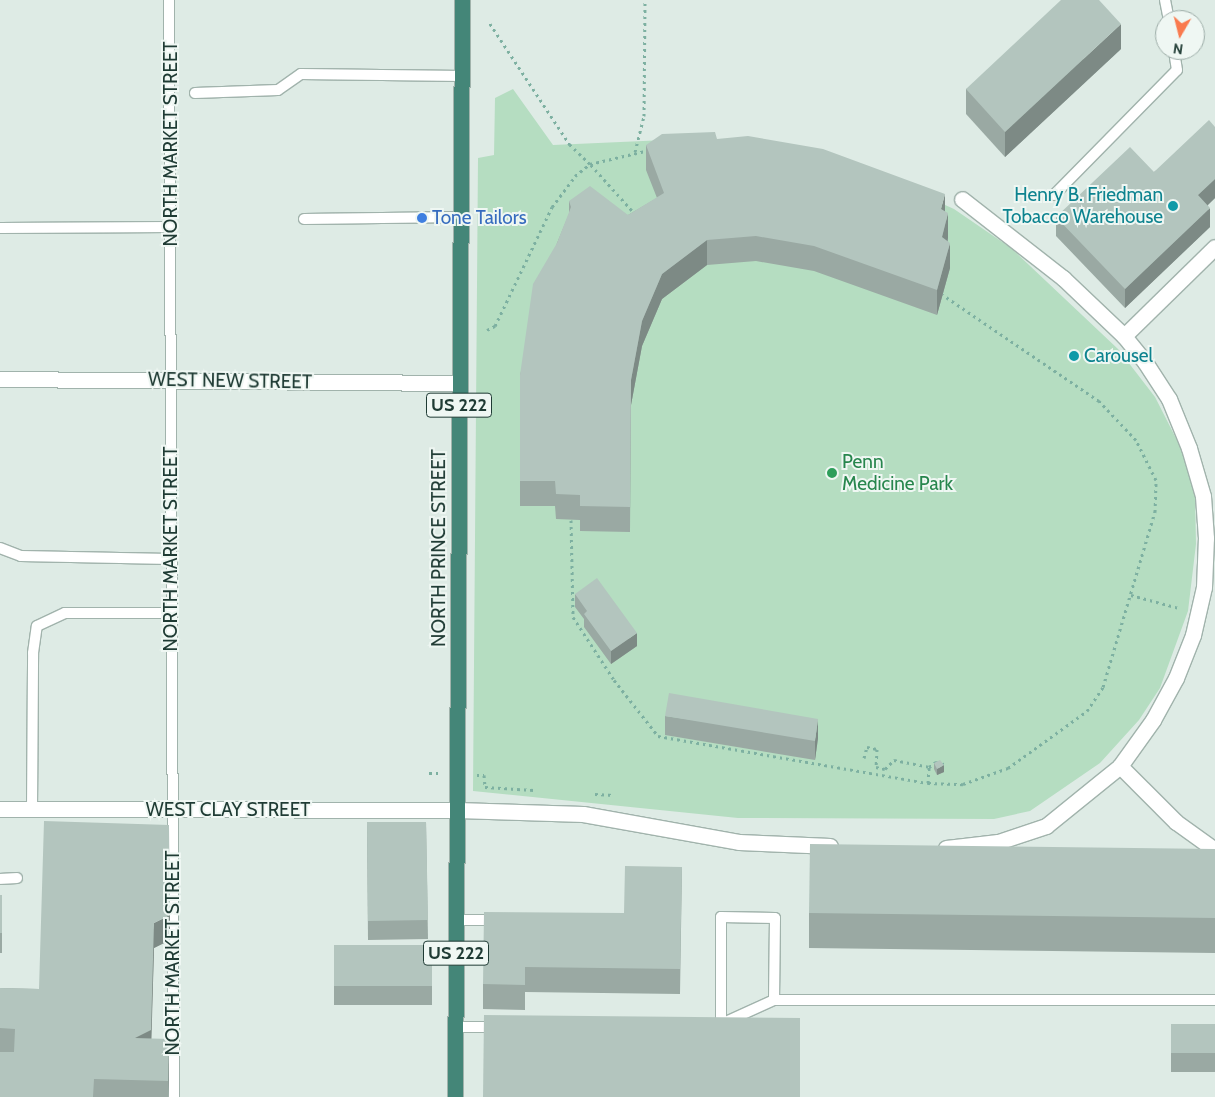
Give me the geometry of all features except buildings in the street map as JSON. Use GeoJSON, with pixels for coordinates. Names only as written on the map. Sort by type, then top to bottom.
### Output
{"type":"FeatureCollection","features":[{"type":"Feature","properties":{"kind":"highway","name":"NORTH PRINCE STREET"},"geometry":{"type":"LineString","coordinates":[[455,1097],[462,0]]}},
{"type":"Feature","properties":{"kind":"street"},"geometry":{"type":"LineString","coordinates":[[927,848],[998,842],[1046,826],[1120,766],[1153,720],[1176,678],[1193,636],[1204,587],[1206,538],[1203,496],[1189,448],[1169,399],[1124,336],[1056,272],[962,199]]}},
{"type":"Feature","properties":{"kind":"street"},"geometry":{"type":"LineString","coordinates":[[1124,336],[1215,247]]}},
{"type":"Feature","properties":{"kind":"street","name":"WEST NEW STREET"},"geometry":{"type":"LineString","coordinates":[[0,379],[460,383]]}},
{"type":"Feature","properties":{"kind":"street"},"geometry":{"type":"LineString","coordinates":[[1120,766],[1176,822],[1215,850]]}},
{"type":"Feature","properties":{"kind":"street","name":"WEST CLAY STREET"},"geometry":{"type":"LineString","coordinates":[[0,809],[457,810],[583,814],[739,842],[844,846]]}},
{"type":"Feature","properties":{"kind":"lane","name":"NORTH MARKET STREET"},"geometry":{"type":"LineString","coordinates":[[170,0],[172,227],[170,613],[174,1097]]}},
{"type":"Feature","properties":{"kind":"lane"},"geometry":{"type":"LineString","coordinates":[[1054,195],[1177,70],[1176,60]]}},
{"type":"Feature","properties":{"kind":"lane"},"geometry":{"type":"LineString","coordinates":[[195,92],[278,90],[302,74],[462,76]]}},
{"type":"Feature","properties":{"kind":"lane"},"geometry":{"type":"LineString","coordinates":[[304,219],[460,217]]}},
{"type":"Feature","properties":{"kind":"lane"},"geometry":{"type":"LineString","coordinates":[[0,228],[172,227]]}},
{"type":"Feature","properties":{"kind":"lane"},"geometry":{"type":"LineString","coordinates":[[0,548],[21,556],[170,559]]}},
{"type":"Feature","properties":{"kind":"lane"},"geometry":{"type":"LineString","coordinates":[[32,809],[34,653],[37,626],[65,613],[170,613]]}},
{"type":"Feature","properties":{"kind":"lane"},"geometry":{"type":"LineString","coordinates":[[0,879],[17,878]]}},
{"type":"Feature","properties":{"kind":"lane"},"geometry":{"type":"LineString","coordinates":[[774,1000],[775,918],[721,917],[716,1024],[774,1000],[1215,1000]]}},
{"type":"Feature","properties":{"kind":"lane"},"geometry":{"type":"LineString","coordinates":[[456,920],[510,920]]}},
{"type":"Feature","properties":{"kind":"lane"},"geometry":{"type":"LineString","coordinates":[[455,1027],[508,1026]]}},
{"type":"Feature","properties":{"kind":"path"},"geometry":{"type":"LineString","coordinates":[[635,152],[644,116],[645,0]]}},
{"type":"Feature","properties":{"kind":"path"},"geometry":{"type":"LineString","coordinates":[[489,22],[570,145],[590,164],[641,222]]}},
{"type":"Feature","properties":{"kind":"path"},"geometry":{"type":"LineString","coordinates":[[488,330],[495,326],[552,206],[575,176],[590,164],[635,152],[654,150]]}},
{"type":"Feature","properties":{"kind":"path"},"geometry":{"type":"LineString","coordinates":[[571,520],[573,617],[614,680],[658,736],[928,783],[963,784],[989,777],[1008,768],[1087,711],[1103,687],[1155,512],[1156,480],[1136,440],[1099,401],[943,295]]}},
{"type":"Feature","properties":{"kind":"path"},"geometry":{"type":"LineString","coordinates":[[1131,595],[1184,609]]}},
{"type":"Feature","properties":{"kind":"path"},"geometry":{"type":"LineString","coordinates":[[864,758],[867,747],[877,749],[876,767],[885,769],[894,760],[929,767],[936,762],[944,764]]}},
{"type":"Feature","properties":{"kind":"path"},"geometry":{"type":"LineString","coordinates":[[928,783],[929,767]]}},
{"type":"Feature","properties":{"kind":"path"},"geometry":{"type":"LineString","coordinates":[[429,773],[484,775],[485,787],[540,791]]}},
{"type":"Feature","properties":{"kind":"path"},"geometry":{"type":"LineString","coordinates":[[587,794],[614,795]]}},
{"type":"Feature","properties":{"kind":"green space","name":"Penn Medicine Park"},"geometry":{"type":"Polygon","coordinates":[[[513,89],[553,145],[688,139],[881,176],[954,209],[1011,248],[1118,349],[1155,397],[1183,452],[1195,494],[1196,544],[1188,611],[1160,688],[1139,720],[1100,763],[1030,811],[994,819],[738,818],[473,791],[478,158],[494,155],[495,98],[513,89]]]}},
{"type":"Feature","properties":{"kind":"place","name":"Henry B. Friedman Tobacco Warehouse"},"geometry":{"type":"Point","coordinates":[1173,206]}},
{"type":"Feature","properties":{"kind":"place","name":"Tone Tailors"},"geometry":{"type":"Point","coordinates":[422,218]}},
{"type":"Feature","properties":{"kind":"place","name":"Carousel"},"geometry":{"type":"Point","coordinates":[1074,356]}},
{"type":"Feature","properties":{"kind":"place","name":"Penn Medicine Park"},"geometry":{"type":"Point","coordinates":[832,473]}}]}
